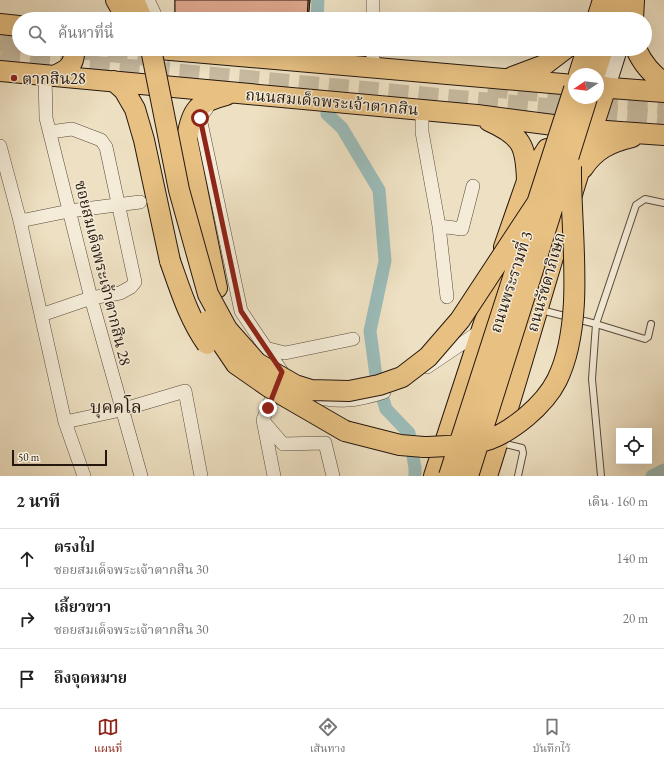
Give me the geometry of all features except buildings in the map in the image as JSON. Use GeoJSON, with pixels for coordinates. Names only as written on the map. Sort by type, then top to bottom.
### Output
{"type":"FeatureCollection","features":[{"type":"Feature","properties":{"kind":"main road"},"geometry":{"type":"LineString","coordinates":[[116,0],[123,12]]}},
{"type":"Feature","properties":{"kind":"main road"},"geometry":{"type":"LineString","coordinates":[[134,0],[139,12]]}},
{"type":"Feature","properties":{"kind":"main road"},"geometry":{"type":"LineString","coordinates":[[591,12],[595,0]]}},
{"type":"Feature","properties":{"kind":"main road"},"geometry":{"type":"LineString","coordinates":[[599,12],[603,0]]}},
{"type":"Feature","properties":{"kind":"main road"},"geometry":{"type":"LineString","coordinates":[[615,12],[619,0]]}},
{"type":"Feature","properties":{"kind":"main road"},"geometry":{"type":"LineString","coordinates":[[630,12],[634,0]]}},
{"type":"Feature","properties":{"kind":"main road"},"geometry":{"type":"LineString","coordinates":[[633,12],[634,0]]}},
{"type":"Feature","properties":{"kind":"main road"},"geometry":{"type":"LineString","coordinates":[[0,24],[12,25]]}},
{"type":"Feature","properties":{"kind":"main road"},"geometry":{"type":"LineString","coordinates":[[50,76],[68,70],[73,61],[73,56]]}},
{"type":"Feature","properties":{"kind":"main road"},"geometry":{"type":"LineString","coordinates":[[140,56],[171,201],[195,300],[215,334],[236,364],[269,387],[345,431]]}},
{"type":"Feature","properties":{"kind":"main road"},"geometry":{"type":"LineString","coordinates":[[152,56],[179,190],[208,294],[227,329],[257,363],[296,385],[311,390],[333,392],[379,385],[402,377],[428,357],[460,320],[537,203]]}},
{"type":"Feature","properties":{"kind":"main road"},"geometry":{"type":"LineString","coordinates":[[304,56],[373,59],[498,79],[568,83]]}},
{"type":"Feature","properties":{"kind":"main road"},"geometry":{"type":"LineString","coordinates":[[498,79],[516,76],[544,65],[556,56]]}},
{"type":"Feature","properties":{"kind":"main road"},"geometry":{"type":"LineString","coordinates":[[576,68],[578,56]]}},
{"type":"Feature","properties":{"kind":"main road","name":"ถนนพระรามที่ 3"},"geometry":{"type":"LineString","coordinates":[[580,68],[584,56]]}},
{"type":"Feature","properties":{"kind":"main road"},"geometry":{"type":"LineString","coordinates":[[601,68],[602,56]]}},
{"type":"Feature","properties":{"kind":"main road"},"geometry":{"type":"LineString","coordinates":[[604,75],[614,56]]}},
{"type":"Feature","properties":{"kind":"main road"},"geometry":{"type":"LineString","coordinates":[[639,56],[642,62],[652,74],[664,83]]}},
{"type":"Feature","properties":{"kind":"main road","name":"ถนนสมเด็จพระเจ้าตากสิน"},"geometry":{"type":"LineString","coordinates":[[0,71],[114,81],[223,96],[422,110],[477,115],[592,130],[657,134]]}},
{"type":"Feature","properties":{"kind":"main road"},"geometry":{"type":"LineString","coordinates":[[114,81],[124,90],[135,109],[144,140],[170,261],[183,300],[199,334],[223,366],[256,392],[302,418],[326,427],[400,445],[424,447],[468,444],[490,439],[512,429],[546,397],[557,379],[566,354],[572,328],[574,300],[572,144]]}},
{"type":"Feature","properties":{"kind":"main road"},"geometry":{"type":"LineString","coordinates":[[604,84],[664,92]]}},
{"type":"Feature","properties":{"kind":"main road"},"geometry":{"type":"LineString","coordinates":[[223,96],[204,102],[194,112],[189,124],[187,139],[217,288],[237,323],[263,354],[292,372],[333,392]]}},
{"type":"Feature","properties":{"kind":"main road"},"geometry":{"type":"LineString","coordinates":[[483,327],[514,260],[547,149],[568,97]]}},
{"type":"Feature","properties":{"kind":"main road","name":"ถนนพระรามที่ 3"},"geometry":{"type":"LineString","coordinates":[[449,476],[514,260],[537,203],[568,102]]}},
{"type":"Feature","properties":{"kind":"main road","name":"ถนนพระรามที่ 3"},"geometry":{"type":"LineString","coordinates":[[468,476],[585,104]]}},
{"type":"Feature","properties":{"kind":"main road","name":"ถนนรัชดาภิเษก"},"geometry":{"type":"LineString","coordinates":[[487,476],[576,178],[592,130],[596,104]]}},
{"type":"Feature","properties":{"kind":"main road"},"geometry":{"type":"LineString","coordinates":[[477,115],[508,129],[521,142],[526,160],[527,181]]}},
{"type":"Feature","properties":{"kind":"main road"},"geometry":{"type":"LineString","coordinates":[[576,178],[588,160],[600,148],[616,140],[657,134]]}},
{"type":"Feature","properties":{"kind":"main road"},"geometry":{"type":"LineString","coordinates":[[434,476],[483,327],[495,273],[527,181],[547,149]]}},
{"type":"Feature","properties":{"kind":"main road"},"geometry":{"type":"LineString","coordinates":[[514,260],[534,258],[542,263],[548,274]]}},
{"type":"Feature","properties":{"kind":"street"},"geometry":{"type":"LineString","coordinates":[[148,0],[154,12]]}},
{"type":"Feature","properties":{"kind":"street"},"geometry":{"type":"LineString","coordinates":[[373,0],[373,12]]}},
{"type":"Feature","properties":{"kind":"street","name":"ซอยสมเด็จพระเจ้าตากสิน 28"},"geometry":{"type":"LineString","coordinates":[[50,76],[46,118],[91,298],[121,410],[141,476]]}},
{"type":"Feature","properties":{"kind":"street"},"geometry":{"type":"LineString","coordinates":[[223,96],[200,118],[241,311],[282,372],[303,394]]}},
{"type":"Feature","properties":{"kind":"street"},"geometry":{"type":"LineString","coordinates":[[422,110],[422,132],[426,163],[439,226],[447,297]]}},
{"type":"Feature","properties":{"kind":"street"},"geometry":{"type":"LineString","coordinates":[[41,315],[91,298],[120,293],[131,287],[135,282],[106,147],[101,140],[72,129],[50,132]]}},
{"type":"Feature","properties":{"kind":"street"},"geometry":{"type":"LineString","coordinates":[[0,146],[20,221],[65,422],[84,476]]}},
{"type":"Feature","properties":{"kind":"street"},"geometry":{"type":"LineString","coordinates":[[439,226],[462,229],[473,186]]}},
{"type":"Feature","properties":{"kind":"street"},"geometry":{"type":"LineString","coordinates":[[20,221],[69,210],[140,202]]}},
{"type":"Feature","properties":{"kind":"street"},"geometry":{"type":"LineString","coordinates":[[272,396],[303,394],[328,401],[363,399],[396,388],[483,327]]}},
{"type":"Feature","properties":{"kind":"street"},"geometry":{"type":"LineString","coordinates":[[265,348],[285,353],[353,339]]}},
{"type":"Feature","properties":{"kind":"street"},"geometry":{"type":"LineString","coordinates":[[274,476],[263,420],[282,372]]}},
{"type":"Feature","properties":{"kind":"street"},"geometry":{"type":"LineString","coordinates":[[65,422],[121,410],[185,391],[201,476]]}},
{"type":"Feature","properties":{"kind":"street"},"geometry":{"type":"LineString","coordinates":[[263,420],[283,444],[324,443],[332,476]]}},
{"type":"Feature","properties":{"kind":"lane"},"geometry":{"type":"LineString","coordinates":[[601,476],[592,379],[596,324],[636,205],[645,199],[664,203]]}},
{"type":"Feature","properties":{"kind":"lane"},"geometry":{"type":"LineString","coordinates":[[538,309],[596,324],[645,339],[648,337],[651,324]]}},
{"type":"Feature","properties":{"kind":"lane"},"geometry":{"type":"LineString","coordinates":[[498,442],[522,448],[523,453],[518,476]]}},
{"type":"Feature","properties":{"kind":"waterway"},"geometry":{"type":"LineString","coordinates":[[317,12],[318,0]]}},
{"type":"Feature","properties":{"kind":"waterway"},"geometry":{"type":"LineString","coordinates":[[327,114],[342,128],[379,190],[385,261],[370,331],[376,376],[386,409],[409,433],[415,476]]}},
{"type":"Feature","properties":{"kind":"waterway"},"geometry":{"type":"LineString","coordinates":[[652,476],[664,470]]}},
{"type":"Feature","properties":{"kind":"tunnel"},"geometry":{"type":"LineString","coordinates":[[0,42],[12,43]]}},
{"type":"Feature","properties":{"kind":"tunnel"},"geometry":{"type":"LineString","coordinates":[[150,56],[170,58]]}},
{"type":"Feature","properties":{"kind":"tunnel"},"geometry":{"type":"LineString","coordinates":[[0,57],[664,119]]}},
{"type":"Feature","properties":{"kind":"tunnel"},"geometry":{"type":"LineString","coordinates":[[488,87],[568,94]]}},
{"type":"Feature","properties":{"kind":"tunnel"},"geometry":{"type":"LineString","coordinates":[[604,99],[664,104]]}},
{"type":"Feature","properties":{"kind":"place","name":"ตากสิน28"},"geometry":{"type":"Point","coordinates":[14,78]}},
{"type":"Feature","properties":{"kind":"district","name":"บุคคโล"},"geometry":{"type":"Point","coordinates":[116,406]}},
{"type":"Feature","properties":{"kind":"route"},"geometry":{"type":"LineString","coordinates":[[200,118],[241,311],[282,372],[268,408]]}}]}
